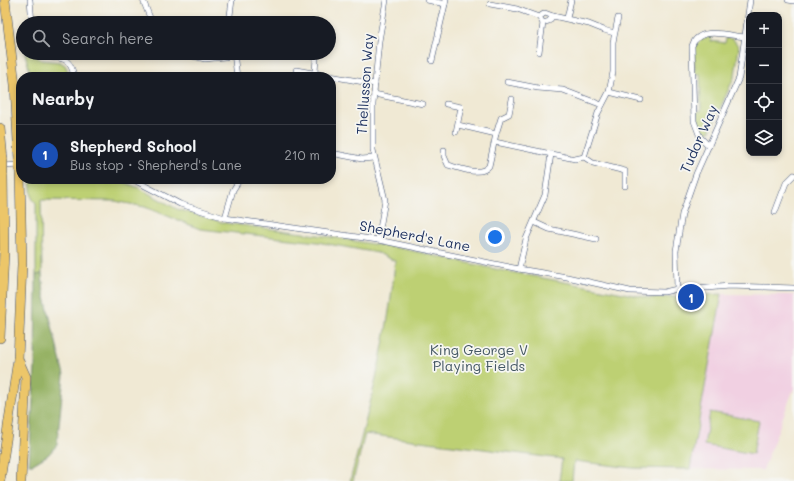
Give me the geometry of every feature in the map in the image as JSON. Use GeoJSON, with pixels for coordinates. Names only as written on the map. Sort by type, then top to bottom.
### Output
{"type":"FeatureCollection","features":[{"type":"Feature","properties":{"kind":"highway"},"geometry":{"type":"LineString","coordinates":[[5,0],[16,101]]}},
{"type":"Feature","properties":{"kind":"highway"},"geometry":{"type":"LineString","coordinates":[[0,128],[4,252],[0,338]]}},
{"type":"Feature","properties":{"kind":"highway"},"geometry":{"type":"LineString","coordinates":[[0,481],[18,359],[22,264],[20,184]]}},
{"type":"Feature","properties":{"kind":"highway"},"geometry":{"type":"LineString","coordinates":[[18,359],[26,378],[21,481]]}},
{"type":"Feature","properties":{"kind":"street"},"geometry":{"type":"LineString","coordinates":[[30,0],[31,16]]}},
{"type":"Feature","properties":{"kind":"street"},"geometry":{"type":"LineString","coordinates":[[143,0],[149,16]]}},
{"type":"Feature","properties":{"kind":"street"},"geometry":{"type":"LineString","coordinates":[[230,16],[232,0]]}},
{"type":"Feature","properties":{"kind":"street","name":"Thellusson Way"},"geometry":{"type":"LineString","coordinates":[[378,240],[385,200],[374,158],[372,138],[379,41],[386,0]]}},
{"type":"Feature","properties":{"kind":"street"},"geometry":{"type":"LineString","coordinates":[[427,0],[445,2],[432,61]]}},
{"type":"Feature","properties":{"kind":"street"},"geometry":{"type":"LineString","coordinates":[[567,18],[571,0]]}},
{"type":"Feature","properties":{"kind":"street","name":"Tudor Way"},"geometry":{"type":"LineString","coordinates":[[749,12],[750,0]]}},
{"type":"Feature","properties":{"kind":"street"},"geometry":{"type":"LineString","coordinates":[[788,0],[794,1]]}},
{"type":"Feature","properties":{"kind":"street"},"geometry":{"type":"LineString","coordinates":[[490,4],[517,9],[539,17],[543,23],[539,52]]}},
{"type":"Feature","properties":{"kind":"street"},"geometry":{"type":"LineString","coordinates":[[539,17],[545,13],[567,18],[614,33]]}},
{"type":"Feature","properties":{"kind":"street"},"geometry":{"type":"LineString","coordinates":[[543,23],[550,21],[553,16]]}},
{"type":"Feature","properties":{"kind":"street"},"geometry":{"type":"LineString","coordinates":[[584,158],[598,113],[609,92],[613,72],[614,33],[618,18]]}},
{"type":"Feature","properties":{"kind":"street"},"geometry":{"type":"LineString","coordinates":[[709,146],[700,137],[694,121],[692,46],[697,37],[705,33],[746,38]]}},
{"type":"Feature","properties":{"kind":"street","name":"Tudor Way"},"geometry":{"type":"LineString","coordinates":[[677,289],[676,251],[682,214],[696,174],[736,86],[742,68],[746,38]]}},
{"type":"Feature","properties":{"kind":"street"},"geometry":{"type":"LineString","coordinates":[[65,60],[71,66],[73,72]]}},
{"type":"Feature","properties":{"kind":"street"},"geometry":{"type":"LineString","coordinates":[[235,60],[236,72]]}},
{"type":"Feature","properties":{"kind":"street"},"geometry":{"type":"LineString","coordinates":[[296,70],[315,72],[316,60]]}},
{"type":"Feature","properties":{"kind":"street"},"geometry":{"type":"LineString","coordinates":[[336,76],[375,84]]}},
{"type":"Feature","properties":{"kind":"street"},"geometry":{"type":"LineString","coordinates":[[507,82],[538,88],[563,90],[602,105]]}},
{"type":"Feature","properties":{"kind":"street"},"geometry":{"type":"LineString","coordinates":[[609,92],[641,100]]}},
{"type":"Feature","properties":{"kind":"street"},"geometry":{"type":"LineString","coordinates":[[374,94],[423,104]]}},
{"type":"Feature","properties":{"kind":"street"},"geometry":{"type":"LineString","coordinates":[[444,150],[444,156],[448,165],[482,171],[489,166],[496,134],[502,118],[510,114],[512,99]]}},
{"type":"Feature","properties":{"kind":"street"},"geometry":{"type":"LineString","coordinates":[[446,104],[461,107],[456,132]]}},
{"type":"Feature","properties":{"kind":"street"},"geometry":{"type":"LineString","coordinates":[[458,125],[496,134]]}},
{"type":"Feature","properties":{"kind":"street"},"geometry":{"type":"LineString","coordinates":[[495,142],[575,159],[584,158],[593,163],[624,171],[625,186]]}},
{"type":"Feature","properties":{"kind":"street"},"geometry":{"type":"LineString","coordinates":[[336,154],[362,159],[374,158]]}},
{"type":"Feature","properties":{"kind":"street"},"geometry":{"type":"LineString","coordinates":[[519,269],[526,239],[545,195],[551,154]]}},
{"type":"Feature","properties":{"kind":"street"},"geometry":{"type":"LineString","coordinates":[[2,167],[16,166]]}},
{"type":"Feature","properties":{"kind":"street"},"geometry":{"type":"LineString","coordinates":[[775,212],[786,183],[794,175]]}},
{"type":"Feature","properties":{"kind":"street","name":"Shepherd's Lane"},"geometry":{"type":"LineString","coordinates":[[142,184],[180,204],[225,218],[378,240],[519,269],[567,276],[630,291],[664,292],[677,289],[684,290],[742,286],[794,288]]}},
{"type":"Feature","properties":{"kind":"street"},"geometry":{"type":"LineString","coordinates":[[225,218],[233,190],[237,184]]}},
{"type":"Feature","properties":{"kind":"street"},"geometry":{"type":"LineString","coordinates":[[534,222],[549,229],[596,239]]}},
{"type":"Feature","properties":{"kind":"shaded area"},"geometry":{"type":"Polygon","coordinates":[[[722,294],[794,295],[794,388],[763,470],[690,469],[722,294]]]}},
{"type":"Feature","properties":{"kind":"green space"},"geometry":{"type":"Polygon","coordinates":[[[711,36],[711,41],[725,43],[726,38],[733,39],[739,47],[735,75],[710,131],[703,133],[701,132],[696,111],[701,111],[700,74],[695,74],[694,47],[701,40],[711,36]]]}},
{"type":"Feature","properties":{"kind":"green space"},"geometry":{"type":"Polygon","coordinates":[[[27,60],[60,62],[65,65],[68,72],[30,72],[27,60]]]}},
{"type":"Feature","properties":{"kind":"green space","name":"King George V Playing Fields"},"geometry":{"type":"Polygon","coordinates":[[[31,184],[129,184],[177,209],[225,223],[318,235],[404,249],[500,270],[650,298],[722,294],[690,469],[633,468],[574,461],[572,481],[559,481],[562,459],[365,434],[353,481],[350,481],[371,399],[383,344],[395,261],[378,253],[317,242],[200,229],[145,207],[115,201],[41,200],[42,274],[36,275],[36,203],[32,198],[31,184]]]}},
{"type":"Feature","properties":{"kind":"green space"},"geometry":{"type":"Polygon","coordinates":[[[42,274],[44,293],[64,375],[57,445],[48,455],[33,464],[29,464],[35,368],[36,275],[42,274]]]}},
{"type":"Feature","properties":{"kind":"green space"},"geometry":{"type":"Polygon","coordinates":[[[710,412],[759,421],[753,454],[704,445],[710,412]]]}},
{"type":"Feature","properties":{"kind":"place","name":"Shepherd School"},"geometry":{"type":"Point","coordinates":[691,297]}}]}
